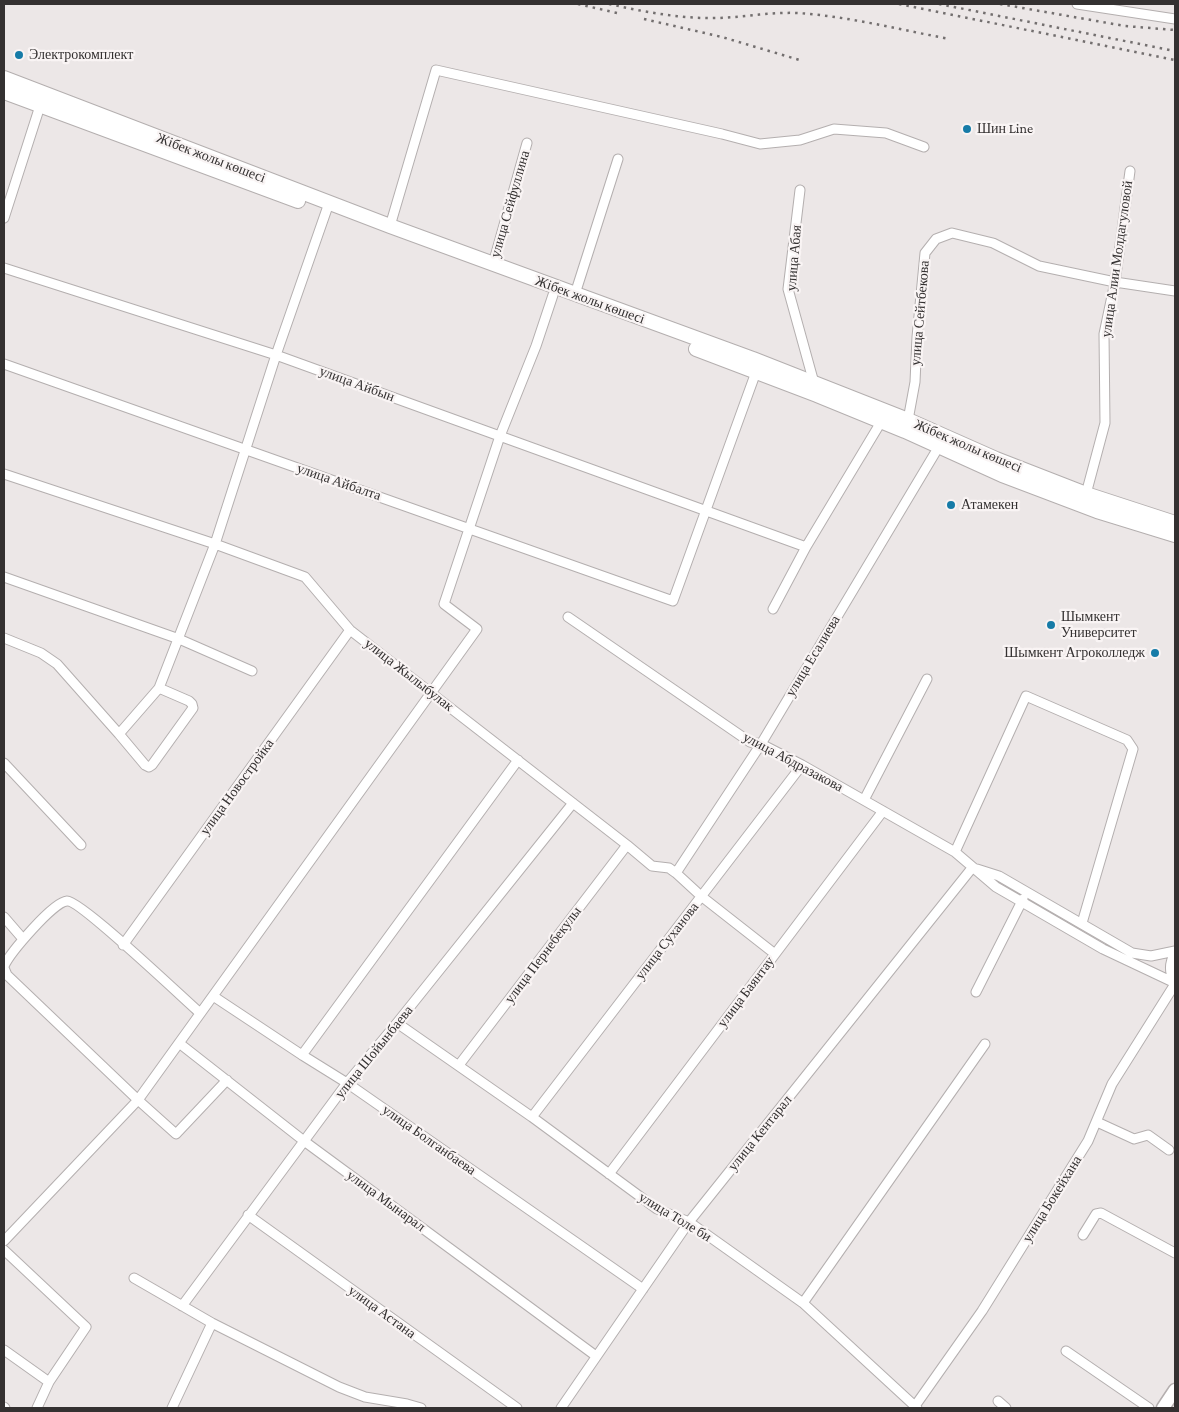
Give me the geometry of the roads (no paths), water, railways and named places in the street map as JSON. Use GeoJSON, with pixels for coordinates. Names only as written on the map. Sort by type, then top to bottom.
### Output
{"type":"FeatureCollection","features":[{"type":"Feature","properties":{"kind":"main road","name":"Жібек жолы көшесі"},"geometry":{"type":"LineString","coordinates":[[4,78],[327,207],[817,395],[881,422],[996,459],[1086,494],[1175,523]]}},
{"type":"Feature","properties":{"kind":"main road","name":"Жібек жолы көшесі"},"geometry":{"type":"LineString","coordinates":[[4,92],[327,207],[390,226],[814,383],[908,420],[942,442],[1002,475],[1097,511],[1175,535]]}},
{"type":"Feature","properties":{"kind":"main road"},"geometry":{"type":"LineString","coordinates":[[1162,1408],[1175,1390]]}},
{"type":"Feature","properties":{"kind":"street"},"geometry":{"type":"LineString","coordinates":[[1077,4],[1175,19]]}},
{"type":"Feature","properties":{"kind":"street"},"geometry":{"type":"LineString","coordinates":[[390,226],[436,70],[760,144],[800,140],[834,129],[886,133],[924,147]]}},
{"type":"Feature","properties":{"kind":"street"},"geometry":{"type":"LineString","coordinates":[[4,218],[7,197],[40,106]]}},
{"type":"Feature","properties":{"kind":"street","name":"улица Сейфуллина"},"geometry":{"type":"LineString","coordinates":[[493,264],[526,143]]}},
{"type":"Feature","properties":{"kind":"street"},"geometry":{"type":"LineString","coordinates":[[575,294],[618,159]]}},
{"type":"Feature","properties":{"kind":"street","name":"улица Алии Молдагуловой"},"geometry":{"type":"LineString","coordinates":[[1086,494],[1105,423],[1104,334],[1115,282],[1130,171]]}},
{"type":"Feature","properties":{"kind":"street","name":"улица Абая"},"geometry":{"type":"LineString","coordinates":[[800,190],[788,289],[814,383]]}},
{"type":"Feature","properties":{"kind":"street"},"geometry":{"type":"LineString","coordinates":[[119,734],[160,688],[216,544],[276,355],[327,207]]}},
{"type":"Feature","properties":{"kind":"street","name":"улица Сейтбекова"},"geometry":{"type":"LineString","coordinates":[[908,420],[915,382],[924,253],[936,240],[952,233],[993,244],[1039,266],[1115,282]]}},
{"type":"Feature","properties":{"kind":"street","name":"улица Айбын"},"geometry":{"type":"LineString","coordinates":[[4,268],[276,355],[806,547]]}},
{"type":"Feature","properties":{"kind":"street"},"geometry":{"type":"LineString","coordinates":[[1115,282],[1175,291]]}},
{"type":"Feature","properties":{"kind":"street"},"geometry":{"type":"LineString","coordinates":[[4,1241],[138,1100],[477,629],[444,604],[500,436],[536,346],[553,295]]}},
{"type":"Feature","properties":{"kind":"street","name":"улица Айбалта"},"geometry":{"type":"LineString","coordinates":[[4,364],[673,600],[706,511]]}},
{"type":"Feature","properties":{"kind":"street"},"geometry":{"type":"LineString","coordinates":[[706,511],[756,372]]}},
{"type":"Feature","properties":{"kind":"street"},"geometry":{"type":"LineString","coordinates":[[773,609],[806,547],[881,422]]}},
{"type":"Feature","properties":{"kind":"street","name":"улица Есалиева"},"geometry":{"type":"LineString","coordinates":[[676,873],[761,744],[942,442]]}},
{"type":"Feature","properties":{"kind":"street","name":"улица Жылыбулак"},"geometry":{"type":"LineString","coordinates":[[4,474],[216,544],[306,576],[350,630],[652,866],[669,868],[676,873],[701,896],[775,954]]}},
{"type":"Feature","properties":{"kind":"street"},"geometry":{"type":"LineString","coordinates":[[4,577],[179,639],[252,671]]}},
{"type":"Feature","properties":{"kind":"street","name":"улица Абдразакова"},"geometry":{"type":"LineString","coordinates":[[568,617],[750,742],[761,744],[802,764],[955,852],[996,886],[1022,902],[1103,949],[1175,984]]}},
{"type":"Feature","properties":{"kind":"street","name":"улица Новостройка"},"geometry":{"type":"LineString","coordinates":[[123,945],[350,630]]}},
{"type":"Feature","properties":{"kind":"street"},"geometry":{"type":"LineString","coordinates":[[4,638],[50,658],[63,670],[145,766],[149,767],[193,708],[189,701],[160,688]]}},
{"type":"Feature","properties":{"kind":"street"},"geometry":{"type":"LineString","coordinates":[[864,800],[927,679]]}},
{"type":"Feature","properties":{"kind":"street"},"geometry":{"type":"LineString","coordinates":[[955,852],[1026,696],[1127,740],[1133,748],[1082,923]]}},
{"type":"Feature","properties":{"kind":"street"},"geometry":{"type":"LineString","coordinates":[[302,1055],[518,760]]}},
{"type":"Feature","properties":{"kind":"street"},"geometry":{"type":"LineString","coordinates":[[4,763],[81,845]]}},
{"type":"Feature","properties":{"kind":"street","name":"улица Суханова"},"geometry":{"type":"LineString","coordinates":[[532,1117],[802,764]]}},
{"type":"Feature","properties":{"kind":"street","name":"улица Шойынбаева"},"geometry":{"type":"LineString","coordinates":[[182,1306],[347,1083],[397,1023],[572,802]]}},
{"type":"Feature","properties":{"kind":"street","name":"улица Баянтау"},"geometry":{"type":"LineString","coordinates":[[609,1174],[883,811]]}},
{"type":"Feature","properties":{"kind":"street","name":"улица Пернебекулы"},"geometry":{"type":"LineString","coordinates":[[459,1066],[626,845]]}},
{"type":"Feature","properties":{"kind":"street","name":"улица Абдразакова"},"geometry":{"type":"LineString","coordinates":[[972,868],[999,876],[1132,953],[1151,956],[1175,952]]}},
{"type":"Feature","properties":{"kind":"street","name":"улица Кентарал"},"geometry":{"type":"LineString","coordinates":[[561,1408],[689,1222],[972,868]]}},
{"type":"Feature","properties":{"kind":"street"},"geometry":{"type":"LineString","coordinates":[[976,992],[1027,891]]}},
{"type":"Feature","properties":{"kind":"street"},"geometry":{"type":"LineString","coordinates":[[200,1014],[112,933],[75,904],[67,901],[58,905],[24,939],[8,958],[4,967],[7,975],[176,1134],[227,1080]]}},
{"type":"Feature","properties":{"kind":"street"},"geometry":{"type":"LineString","coordinates":[[4,918],[24,939]]}},
{"type":"Feature","properties":{"kind":"street"},"geometry":{"type":"LineString","coordinates":[[1175,952],[1171,960],[1170,971],[1175,984]]}},
{"type":"Feature","properties":{"kind":"street","name":"улица Бокейхана"},"geometry":{"type":"LineString","coordinates":[[916,1407],[982,1311],[1088,1142],[1112,1084],[1175,984]]}},
{"type":"Feature","properties":{"kind":"street","name":"улица Болганбаева"},"geometry":{"type":"LineString","coordinates":[[213,996],[347,1083],[643,1289]]}},
{"type":"Feature","properties":{"kind":"street","name":"улица Толе би"},"geometry":{"type":"LineString","coordinates":[[397,1023],[532,1117],[657,1210],[689,1222],[804,1303],[916,1407]]}},
{"type":"Feature","properties":{"kind":"street","name":"улица Мынарал"},"geometry":{"type":"LineString","coordinates":[[179,1043],[304,1141],[596,1356]]}},
{"type":"Feature","properties":{"kind":"street"},"geometry":{"type":"LineString","coordinates":[[804,1303],[985,1044]]}},
{"type":"Feature","properties":{"kind":"street"},"geometry":{"type":"LineString","coordinates":[[1096,1122],[1134,1139],[1148,1136],[1169,1150]]}},
{"type":"Feature","properties":{"kind":"street"},"geometry":{"type":"LineString","coordinates":[[1083,1235],[1096,1214],[1101,1213],[1175,1254]]}},
{"type":"Feature","properties":{"kind":"street","name":"улица Астана"},"geometry":{"type":"LineString","coordinates":[[248,1215],[517,1408]]}},
{"type":"Feature","properties":{"kind":"street"},"geometry":{"type":"LineString","coordinates":[[4,1250],[86,1327],[49,1382],[37,1408]]}},
{"type":"Feature","properties":{"kind":"street"},"geometry":{"type":"LineString","coordinates":[[134,1278],[212,1323],[339,1387],[365,1397],[421,1408]]}},
{"type":"Feature","properties":{"kind":"street"},"geometry":{"type":"LineString","coordinates":[[172,1408],[212,1323]]}},
{"type":"Feature","properties":{"kind":"street"},"geometry":{"type":"LineString","coordinates":[[4,1350],[49,1382]]}},
{"type":"Feature","properties":{"kind":"street"},"geometry":{"type":"LineString","coordinates":[[1066,1351],[1149,1408]]}},
{"type":"Feature","properties":{"kind":"street"},"geometry":{"type":"LineString","coordinates":[[998,1401],[1006,1408]]}},
{"type":"Feature","properties":{"kind":"railway"},"geometry":{"type":"LineString","coordinates":[[578,4],[617,13]]}},
{"type":"Feature","properties":{"kind":"railway"},"geometry":{"type":"LineString","coordinates":[[609,4],[690,17],[718,18],[797,13],[855,20],[950,39]]}},
{"type":"Feature","properties":{"kind":"railway"},"geometry":{"type":"LineString","coordinates":[[899,4],[1175,60]]}},
{"type":"Feature","properties":{"kind":"railway"},"geometry":{"type":"LineString","coordinates":[[939,4],[1175,51]]}},
{"type":"Feature","properties":{"kind":"railway"},"geometry":{"type":"LineString","coordinates":[[1000,4],[1125,26],[1175,30]]}},
{"type":"Feature","properties":{"kind":"railway"},"geometry":{"type":"LineString","coordinates":[[644,19],[722,37],[803,61]]}},
{"type":"Feature","properties":{"kind":"place","name":"Электрокомплект"},"geometry":{"type":"Point","coordinates":[19,55]}},
{"type":"Feature","properties":{"kind":"place","name":"Шин Line"},"geometry":{"type":"Point","coordinates":[967,129]}},
{"type":"Feature","properties":{"kind":"place","name":"Атамекен"},"geometry":{"type":"Point","coordinates":[951,505]}},
{"type":"Feature","properties":{"kind":"place","name":"Шымкент Университет"},"geometry":{"type":"Point","coordinates":[1051,625]}},
{"type":"Feature","properties":{"kind":"place","name":"Шымкент Агроколледж"},"geometry":{"type":"Point","coordinates":[1155,653]}}]}
